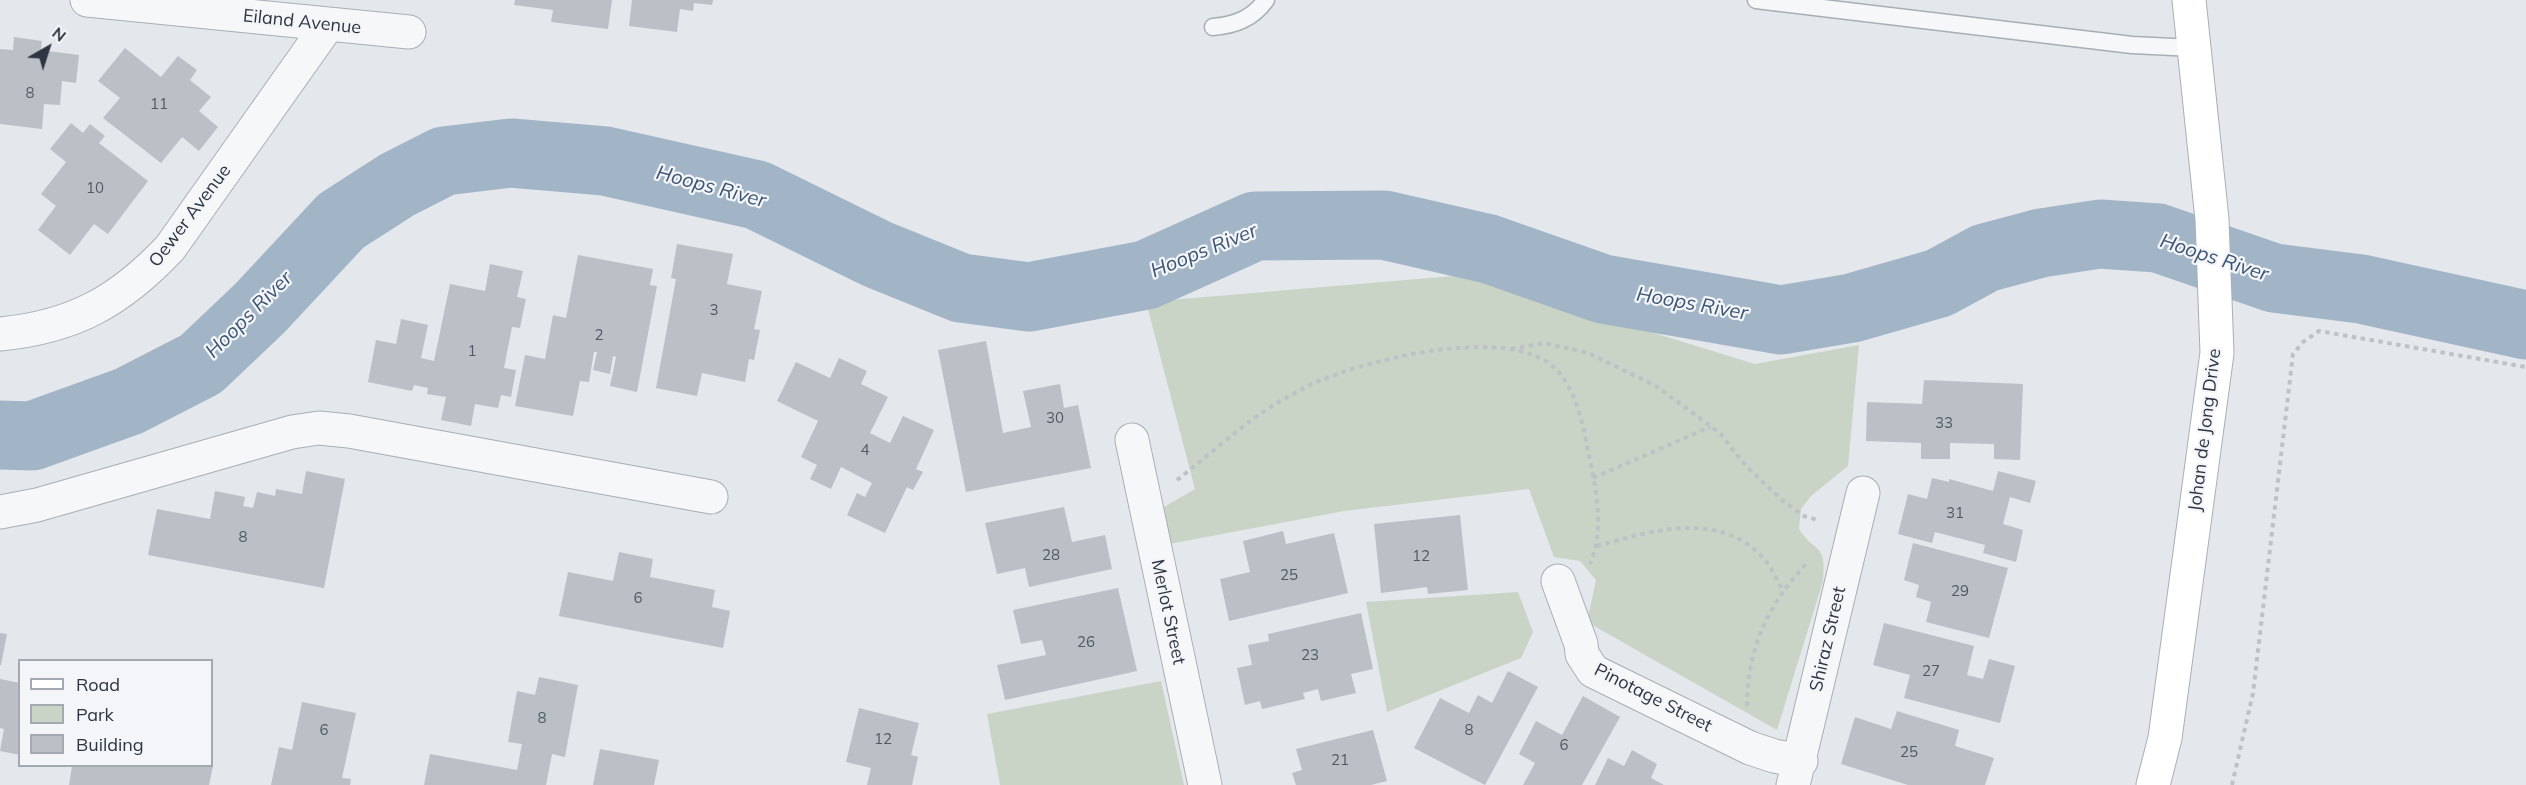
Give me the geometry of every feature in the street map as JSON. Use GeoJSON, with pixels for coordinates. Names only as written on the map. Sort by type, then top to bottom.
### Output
{"type":"FeatureCollection","features":[{"type":"Feature","properties":{"kind":"street","name":"Eiland Avenue"},"geometry":{"type":"LineString","coordinates":[[87,0],[327,26],[409,32]]}},
{"type":"Feature","properties":{"kind":"street","name":"Johan de Jong Drive"},"geometry":{"type":"LineString","coordinates":[[2153,785],[2165,738],[2217,353],[2212,219],[2189,0]]}},
{"type":"Feature","properties":{"kind":"street","name":"Oewer Avenue"},"geometry":{"type":"LineString","coordinates":[[0,334],[71,319],[97,309],[147,272],[170,248],[327,26]]}},
{"type":"Feature","properties":{"kind":"street"},"geometry":{"type":"LineString","coordinates":[[0,512],[37,505],[292,432],[319,428],[349,431],[711,497]]}},
{"type":"Feature","properties":{"kind":"street","name":"Merlot Street"},"geometry":{"type":"LineString","coordinates":[[1132,440],[1204,785]]}},
{"type":"Feature","properties":{"kind":"street","name":"Shiraz Street"},"geometry":{"type":"LineString","coordinates":[[1797,773],[1852,529],[1863,493]]}},
{"type":"Feature","properties":{"kind":"street","name":"Pinotage Street"},"geometry":{"type":"LineString","coordinates":[[1562,592],[1581,644],[1582,654],[1593,671],[1750,748],[1774,756],[1797,773]]}},
{"type":"Feature","properties":{"kind":"lane"},"geometry":{"type":"LineString","coordinates":[[1213,27],[1234,25],[1258,11],[1266,0]]}},
{"type":"Feature","properties":{"kind":"lane"},"geometry":{"type":"LineString","coordinates":[[1756,0],[2132,45],[2194,48]]}},
{"type":"Feature","properties":{"kind":"path"},"geometry":{"type":"LineString","coordinates":[[2232,785],[2253,693],[2293,354],[2303,342],[2319,331],[2526,368]]}},
{"type":"Feature","properties":{"kind":"path"},"geometry":{"type":"LineString","coordinates":[[1510,349],[1544,343],[1588,353],[1656,386],[1720,433],[1745,465],[1783,501],[1804,516],[1852,529]]}},
{"type":"Feature","properties":{"kind":"path"},"geometry":{"type":"LineString","coordinates":[[1145,505],[1274,405],[1320,380],[1374,363],[1466,345],[1510,349],[1544,359],[1567,384],[1580,409],[1598,507],[1597,546],[1584,577],[1562,592]]}},
{"type":"Feature","properties":{"kind":"path"},"geometry":{"type":"LineString","coordinates":[[1593,478],[1710,426]]}},
{"type":"Feature","properties":{"kind":"path"},"geometry":{"type":"LineString","coordinates":[[1597,546],[1636,535],[1690,526],[1722,531],[1746,543],[1766,562],[1782,589]]}},
{"type":"Feature","properties":{"kind":"path"},"geometry":{"type":"LineString","coordinates":[[1750,748],[1747,686],[1761,628],[1782,589],[1817,552],[1852,529]]}},
{"type":"Feature","properties":{"kind":"green space"},"geometry":{"type":"Polygon","coordinates":[[[1465,275],[1755,364],[1859,345],[1848,466],[1811,496],[1801,509],[1799,529],[1821,554],[1824,569],[1823,581],[1777,730],[1587,622],[1596,580],[1580,561],[1554,557],[1529,489],[1344,511],[1169,544],[1164,507],[1195,489],[1146,302],[1465,275]]]}},
{"type":"Feature","properties":{"kind":"green space"},"geometry":{"type":"Polygon","coordinates":[[[1518,592],[1533,632],[1521,658],[1387,712],[1366,602],[1518,592]]]}},
{"type":"Feature","properties":{"kind":"green space"},"geometry":{"type":"Polygon","coordinates":[[[1161,681],[1184,785],[1000,785],[987,714],[1161,681]]]}},
{"type":"Feature","properties":{"kind":"building"},"geometry":{"type":"Polygon","coordinates":[[[515,0],[612,0],[608,29],[551,22],[553,10],[514,5],[515,0]]]}},
{"type":"Feature","properties":{"kind":"building"},"geometry":{"type":"Polygon","coordinates":[[[632,0],[713,0],[712,5],[694,3],[693,11],[680,9],[677,32],[629,26],[632,0]]]}},
{"type":"Feature","properties":{"kind":"building"},"geometry":{"type":"Polygon","coordinates":[[[14,37],[42,41],[41,50],[79,55],[76,83],[62,81],[60,105],[44,104],[42,129],[0,124],[0,49],[13,50],[14,37]]]}},
{"type":"Feature","properties":{"kind":"building"},"geometry":{"type":"Polygon","coordinates":[[[125,48],[161,77],[178,56],[197,70],[190,80],[211,97],[199,111],[218,127],[199,151],[182,137],[161,163],[103,118],[120,98],[98,81],[125,48]]]}},
{"type":"Feature","properties":{"kind":"building"},"geometry":{"type":"Polygon","coordinates":[[[71,123],[83,133],[90,124],[105,136],[99,143],[148,181],[108,234],[94,224],[70,255],[38,230],[56,206],[41,194],[66,162],[50,149],[71,123]]]}},
{"type":"Feature","properties":{"kind":"building"},"geometry":{"type":"Polygon","coordinates":[[[677,244],[733,254],[727,284],[762,291],[754,329],[760,330],[754,360],[749,359],[745,382],[702,373],[697,396],[656,388],[676,279],[671,278],[677,244]]]}},
{"type":"Feature","properties":{"kind":"building"},"geometry":{"type":"Polygon","coordinates":[[[578,255],[653,269],[650,285],[657,286],[637,392],[610,386],[616,357],[613,356],[610,374],[593,370],[597,352],[594,352],[589,382],[580,381],[573,416],[515,406],[525,355],[545,359],[553,315],[566,318],[578,255]]]}},
{"type":"Feature","properties":{"kind":"building"},"geometry":{"type":"Polygon","coordinates":[[[490,264],[523,271],[517,297],[526,299],[520,328],[512,327],[504,368],[516,370],[511,397],[501,395],[498,408],[475,404],[471,426],[441,420],[446,397],[427,394],[428,388],[414,385],[412,391],[368,382],[376,340],[396,344],[401,319],[428,325],[421,358],[434,361],[450,284],[485,291],[490,264]]]}},
{"type":"Feature","properties":{"kind":"building"},"geometry":{"type":"Polygon","coordinates":[[[986,341],[1003,433],[1031,427],[1023,391],[1060,384],[1064,408],[1078,405],[1091,468],[966,492],[938,350],[986,341]]]}},
{"type":"Feature","properties":{"kind":"building"},"geometry":{"type":"Polygon","coordinates":[[[839,358],[867,371],[861,384],[888,397],[870,433],[890,443],[903,416],[934,430],[916,469],[923,472],[913,490],[907,487],[885,533],[847,515],[857,493],[865,497],[872,483],[841,467],[831,489],[810,479],[817,465],[801,457],[818,421],[777,401],[796,362],[830,378],[839,358]]]}},
{"type":"Feature","properties":{"kind":"building"},"geometry":{"type":"Polygon","coordinates":[[[1924,380],[2023,384],[2020,460],[1994,459],[1994,444],[1950,443],[1950,459],[1921,459],[1921,443],[1866,441],[1867,402],[1922,404],[1924,380]]]}},
{"type":"Feature","properties":{"kind":"building"},"geometry":{"type":"Polygon","coordinates":[[[306,471],[345,479],[324,588],[148,555],[157,509],[210,519],[215,491],[245,497],[243,506],[253,508],[257,492],[275,496],[276,489],[302,494],[306,471]]]}},
{"type":"Feature","properties":{"kind":"building"},"geometry":{"type":"Polygon","coordinates":[[[1998,471],[2036,481],[2030,503],[2010,497],[2003,524],[2023,530],[2016,562],[1983,553],[1985,545],[1935,532],[1932,543],[1898,534],[1908,494],[1927,499],[1932,478],[1949,482],[1949,479],[1993,491],[1998,471]]]}},
{"type":"Feature","properties":{"kind":"building"},"geometry":{"type":"Polygon","coordinates":[[[1064,507],[1072,542],[1105,535],[1112,569],[1029,587],[1025,568],[997,574],[985,523],[1064,507]]]}},
{"type":"Feature","properties":{"kind":"building"},"geometry":{"type":"Polygon","coordinates":[[[1460,515],[1468,590],[1428,594],[1427,587],[1381,593],[1374,524],[1460,515]]]}},
{"type":"Feature","properties":{"kind":"building"},"geometry":{"type":"Polygon","coordinates":[[[1283,531],[1286,544],[1334,533],[1348,593],[1229,621],[1220,579],[1250,572],[1243,541],[1283,531]]]}},
{"type":"Feature","properties":{"kind":"building"},"geometry":{"type":"Polygon","coordinates":[[[1913,543],[2008,568],[1989,638],[1926,622],[1931,602],[1916,597],[1919,585],[1904,580],[1913,543]]]}},
{"type":"Feature","properties":{"kind":"building"},"geometry":{"type":"Polygon","coordinates":[[[619,552],[653,559],[650,577],[715,590],[712,607],[730,611],[723,648],[559,616],[568,572],[613,581],[619,552]]]}},
{"type":"Feature","properties":{"kind":"building"},"geometry":{"type":"Polygon","coordinates":[[[1118,588],[1137,671],[1005,700],[997,665],[1046,655],[1042,640],[1021,644],[1013,610],[1118,588]]]}},
{"type":"Feature","properties":{"kind":"building"},"geometry":{"type":"Polygon","coordinates":[[[1361,613],[1373,669],[1351,674],[1356,693],[1321,701],[1318,689],[1303,693],[1305,699],[1262,709],[1260,701],[1245,705],[1237,668],[1252,665],[1248,645],[1269,641],[1268,634],[1361,613]]]}},
{"type":"Feature","properties":{"kind":"building"},"geometry":{"type":"Polygon","coordinates":[[[1884,623],[1974,646],[1967,675],[1983,679],[1989,659],[2015,666],[2000,723],[1904,698],[1910,675],[1873,665],[1884,623]]]}},
{"type":"Feature","properties":{"kind":"building"},"geometry":{"type":"Polygon","coordinates":[[[0,633],[7,634],[1,665],[0,665],[0,633]]]}},
{"type":"Feature","properties":{"kind":"building"},"geometry":{"type":"Polygon","coordinates":[[[1508,671],[1538,687],[1485,785],[1414,748],[1440,698],[1469,713],[1478,695],[1492,703],[1508,671]]]}},
{"type":"Feature","properties":{"kind":"building"},"geometry":{"type":"Polygon","coordinates":[[[539,677],[578,685],[565,757],[552,754],[546,785],[424,785],[430,754],[517,770],[522,744],[508,742],[517,691],[535,695],[539,677]]]}},
{"type":"Feature","properties":{"kind":"building"},"geometry":{"type":"Polygon","coordinates":[[[0,679],[18,683],[18,755],[0,751],[4,729],[0,728],[0,679]]]}},
{"type":"Feature","properties":{"kind":"building"},"geometry":{"type":"Polygon","coordinates":[[[1583,696],[1620,717],[1582,785],[1523,785],[1535,763],[1519,754],[1536,721],[1562,735],[1583,696]]]}},
{"type":"Feature","properties":{"kind":"building"},"geometry":{"type":"Polygon","coordinates":[[[302,702],[356,713],[342,778],[351,779],[350,785],[271,785],[279,747],[292,750],[302,702]]]}},
{"type":"Feature","properties":{"kind":"building"},"geometry":{"type":"Polygon","coordinates":[[[859,708],[919,723],[911,755],[918,757],[912,785],[867,785],[871,768],[846,762],[859,708]]]}},
{"type":"Feature","properties":{"kind":"building"},"geometry":{"type":"Polygon","coordinates":[[[1897,711],[1959,730],[1955,746],[1994,758],[1985,785],[1908,785],[1841,764],[1855,717],[1891,729],[1897,711]]]}},
{"type":"Feature","properties":{"kind":"building"},"geometry":{"type":"Polygon","coordinates":[[[1373,730],[1387,781],[1371,785],[1296,785],[1292,773],[1302,770],[1296,749],[1373,730]]]}},
{"type":"Feature","properties":{"kind":"building"},"geometry":{"type":"Polygon","coordinates":[[[600,749],[659,760],[654,785],[593,785],[600,749]]]}},
{"type":"Feature","properties":{"kind":"building"},"geometry":{"type":"Polygon","coordinates":[[[1632,750],[1657,764],[1651,778],[1664,785],[1595,785],[1608,758],[1624,766],[1632,750]]]}},
{"type":"Feature","properties":{"kind":"building"},"geometry":{"type":"Polygon","coordinates":[[[72,767],[213,767],[209,785],[69,785],[72,767]]]}},
{"type":"Feature","properties":{"kind":"waterway","name":"Hoops River"},"geometry":{"type":"LineString","coordinates":[[0,435],[32,436],[129,401],[201,364],[260,308],[341,221],[397,185],[444,161],[511,153],[605,161],[757,195],[877,254],[961,288],[1029,297],[1146,275],[1255,226],[1384,225],[1489,249],[1603,289],[1781,320],[1852,308],[1939,283],[1985,258],[2041,243],[2100,234],[2158,238],[2274,278],[2361,289],[2526,325]]}}]}
